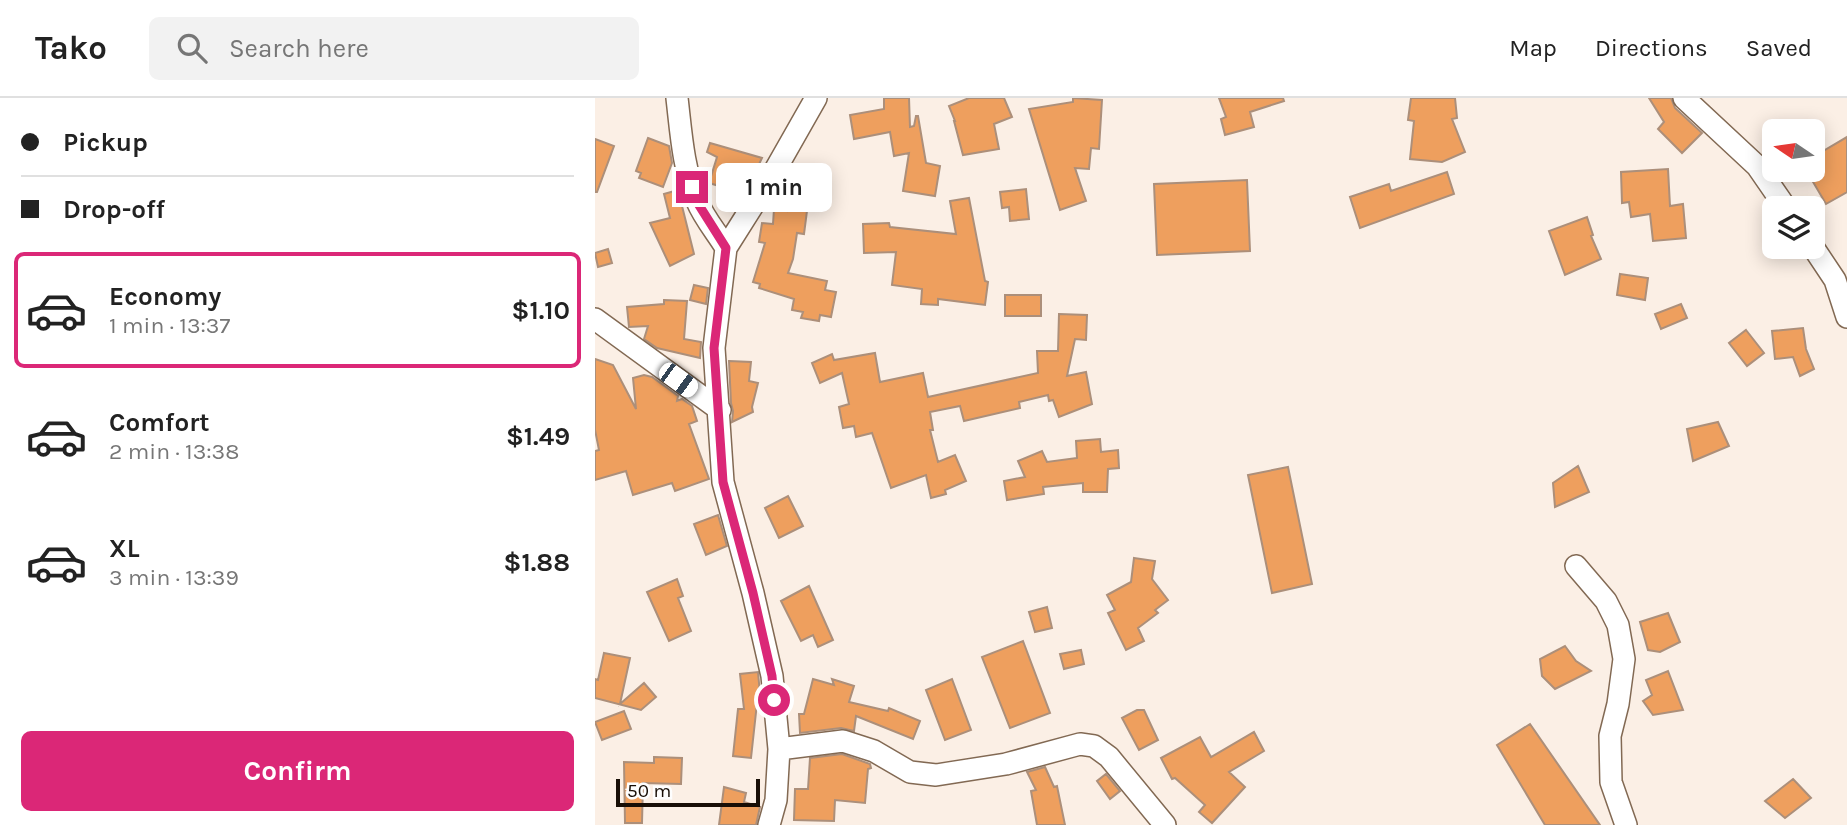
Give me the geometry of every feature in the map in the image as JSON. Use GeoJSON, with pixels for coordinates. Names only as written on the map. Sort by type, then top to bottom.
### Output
{"type":"FeatureCollection","features":[{"type":"Feature","properties":{"kind":"street"},"geometry":{"type":"LineString","coordinates":[[677,98],[688,172],[697,202],[726,248]]}},
{"type":"Feature","properties":{"kind":"street"},"geometry":{"type":"LineString","coordinates":[[769,825],[776,800],[779,749],[772,676],[723,482],[714,348],[726,248],[816,98]]}},
{"type":"Feature","properties":{"kind":"street"},"geometry":{"type":"LineString","coordinates":[[1684,98],[1757,166],[1778,196]]}},
{"type":"Feature","properties":{"kind":"street"},"geometry":{"type":"LineString","coordinates":[[1824,259],[1841,276],[1847,317]]}},
{"type":"Feature","properties":{"kind":"street"},"geometry":{"type":"LineString","coordinates":[[595,319],[720,411]]}},
{"type":"Feature","properties":{"kind":"street"},"geometry":{"type":"LineString","coordinates":[[1576,566],[1606,601],[1618,625],[1624,659],[1618,704],[1610,736],[1611,771],[1626,825]]}},
{"type":"Feature","properties":{"kind":"street"},"geometry":{"type":"LineString","coordinates":[[779,749],[843,741],[874,751],[910,772],[936,775],[1006,764],[1080,744],[1094,746],[1109,757],[1165,825]]}},
{"type":"Feature","properties":{"kind":"building"},"geometry":{"type":"Polygon","coordinates":[[[884,98],[909,98],[910,127],[914,126],[918,116],[926,163],[940,166],[935,196],[903,191],[909,153],[894,156],[890,132],[854,139],[850,115],[884,109],[884,98]]]}},
{"type":"Feature","properties":{"kind":"building"},"geometry":{"type":"Polygon","coordinates":[[[969,98],[1004,98],[1012,117],[994,124],[999,149],[963,155],[949,106],[969,98]]]}},
{"type":"Feature","properties":{"kind":"building"},"geometry":{"type":"Polygon","coordinates":[[[1073,98],[1102,100],[1099,149],[1091,148],[1089,169],[1075,168],[1086,201],[1060,210],[1029,109],[1073,102],[1073,98]]]}},
{"type":"Feature","properties":{"kind":"building"},"geometry":{"type":"Polygon","coordinates":[[[1219,98],[1283,98],[1284,101],[1250,112],[1254,127],[1225,135],[1221,119],[1226,117],[1219,98]]]}},
{"type":"Feature","properties":{"kind":"building"},"geometry":{"type":"Polygon","coordinates":[[[1411,98],[1455,98],[1457,118],[1452,119],[1465,152],[1442,162],[1410,159],[1414,121],[1408,120],[1411,98]]]}},
{"type":"Feature","properties":{"kind":"building"},"geometry":{"type":"Polygon","coordinates":[[[1649,98],[1671,98],[1675,108],[1702,133],[1682,153],[1658,129],[1664,122],[1649,98]]]}},
{"type":"Feature","properties":{"kind":"building"},"geometry":{"type":"Polygon","coordinates":[[[1847,137],[1847,192],[1826,204],[1825,196],[1821,196],[1813,182],[1825,182],[1825,150],[1847,137]]]}},
{"type":"Feature","properties":{"kind":"building"},"geometry":{"type":"Polygon","coordinates":[[[648,138],[669,146],[672,163],[663,187],[639,178],[641,173],[636,171],[648,138]]]}},
{"type":"Feature","properties":{"kind":"building"},"geometry":{"type":"Polygon","coordinates":[[[595,139],[614,146],[597,192],[595,192],[595,139]]]}},
{"type":"Feature","properties":{"kind":"building"},"geometry":{"type":"Polygon","coordinates":[[[710,143],[762,158],[755,173],[743,168],[736,191],[709,183],[717,157],[707,152],[710,143]]]}},
{"type":"Feature","properties":{"kind":"building"},"geometry":{"type":"Polygon","coordinates":[[[1668,169],[1670,206],[1683,204],[1686,238],[1653,241],[1650,214],[1631,217],[1629,202],[1622,203],[1621,172],[1668,169]]]}},
{"type":"Feature","properties":{"kind":"building"},"geometry":{"type":"Polygon","coordinates":[[[791,170],[822,174],[819,204],[808,203],[804,234],[797,233],[788,273],[827,281],[825,290],[836,292],[831,317],[820,315],[819,321],[801,318],[803,312],[792,310],[794,299],[759,288],[760,284],[753,282],[765,243],[759,242],[762,223],[773,224],[774,209],[787,211],[791,170]]]}},
{"type":"Feature","properties":{"kind":"building"},"geometry":{"type":"Polygon","coordinates":[[[1447,172],[1454,194],[1360,228],[1350,197],[1389,184],[1391,191],[1447,172]]]}},
{"type":"Feature","properties":{"kind":"building"},"geometry":{"type":"Polygon","coordinates":[[[1247,180],[1250,251],[1157,255],[1154,184],[1247,180]]]}},
{"type":"Feature","properties":{"kind":"building"},"geometry":{"type":"Polygon","coordinates":[[[1026,189],[1029,219],[1010,221],[1009,207],[1002,208],[1000,192],[1026,189]]]}},
{"type":"Feature","properties":{"kind":"building"},"geometry":{"type":"Polygon","coordinates":[[[678,190],[694,254],[670,266],[650,223],[670,218],[664,194],[678,190]]]}},
{"type":"Feature","properties":{"kind":"building"},"geometry":{"type":"Polygon","coordinates":[[[969,198],[985,281],[988,282],[985,305],[938,299],[938,305],[921,304],[922,289],[892,285],[896,252],[864,253],[863,224],[889,223],[890,227],[956,234],[950,201],[969,198]]]}},
{"type":"Feature","properties":{"kind":"building"},"geometry":{"type":"Polygon","coordinates":[[[1587,217],[1593,235],[1591,236],[1601,259],[1565,275],[1549,231],[1587,217]]]}},
{"type":"Feature","properties":{"kind":"building"},"geometry":{"type":"Polygon","coordinates":[[[608,249],[612,263],[598,267],[595,253],[608,249]]]}},
{"type":"Feature","properties":{"kind":"building"},"geometry":{"type":"Polygon","coordinates":[[[1620,274],[1648,278],[1645,300],[1617,295],[1620,274]]]}},
{"type":"Feature","properties":{"kind":"building"},"geometry":{"type":"Polygon","coordinates":[[[694,285],[708,288],[706,304],[690,300],[694,285]]]}},
{"type":"Feature","properties":{"kind":"building"},"geometry":{"type":"Polygon","coordinates":[[[1005,295],[1041,295],[1041,316],[1005,316],[1005,295]]]}},
{"type":"Feature","properties":{"kind":"building"},"geometry":{"type":"Polygon","coordinates":[[[664,300],[687,301],[684,339],[701,342],[700,358],[657,348],[644,339],[648,326],[629,327],[627,307],[664,304],[664,300]]]}},
{"type":"Feature","properties":{"kind":"building"},"geometry":{"type":"Polygon","coordinates":[[[1681,304],[1687,318],[1661,329],[1655,314],[1681,304]]]}},
{"type":"Feature","properties":{"kind":"building"},"geometry":{"type":"Polygon","coordinates":[[[1059,314],[1087,315],[1086,340],[1075,339],[1067,376],[1086,372],[1092,404],[1059,417],[1053,400],[1049,401],[1048,395],[1019,402],[1020,408],[964,421],[960,406],[930,412],[933,430],[930,430],[938,462],[955,455],[966,481],[945,490],[946,494],[931,498],[926,475],[891,488],[872,433],[856,437],[854,426],[843,428],[839,407],[849,404],[842,373],[820,383],[812,363],[832,354],[834,360],[875,353],[880,382],[923,373],[928,397],[1038,373],[1037,351],[1058,351],[1059,314]]]}},
{"type":"Feature","properties":{"kind":"building"},"geometry":{"type":"Polygon","coordinates":[[[1803,328],[1806,349],[1814,369],[1800,376],[1793,357],[1775,359],[1772,331],[1803,328]]]}},
{"type":"Feature","properties":{"kind":"building"},"geometry":{"type":"Polygon","coordinates":[[[1746,330],[1764,353],[1747,366],[1729,343],[1746,330]]]}},
{"type":"Feature","properties":{"kind":"building"},"geometry":{"type":"Polygon","coordinates":[[[595,359],[613,365],[636,409],[633,378],[644,375],[652,377],[678,396],[677,401],[682,399],[692,406],[697,421],[689,424],[709,479],[675,491],[672,483],[633,495],[626,471],[595,480],[595,451],[599,450],[595,430],[595,359]]]}},
{"type":"Feature","properties":{"kind":"building"},"geometry":{"type":"Polygon","coordinates":[[[729,361],[751,362],[749,381],[758,383],[753,412],[732,422],[733,411],[729,361]]]}},
{"type":"Feature","properties":{"kind":"building"},"geometry":{"type":"Polygon","coordinates":[[[1718,422],[1729,446],[1693,461],[1687,429],[1718,422]]]}},
{"type":"Feature","properties":{"kind":"building"},"geometry":{"type":"Polygon","coordinates":[[[1100,439],[1101,452],[1118,450],[1119,468],[1108,469],[1107,492],[1083,492],[1083,483],[1043,487],[1044,494],[1007,500],[1004,481],[1025,477],[1018,461],[1042,451],[1047,462],[1077,458],[1076,441],[1100,439]]]}},
{"type":"Feature","properties":{"kind":"building"},"geometry":{"type":"Polygon","coordinates":[[[1578,466],[1589,492],[1555,507],[1553,483],[1578,466]]]}},
{"type":"Feature","properties":{"kind":"building"},"geometry":{"type":"Polygon","coordinates":[[[1288,467],[1312,584],[1272,593],[1248,475],[1288,467]]]}},
{"type":"Feature","properties":{"kind":"building"},"geometry":{"type":"Polygon","coordinates":[[[788,496],[803,526],[779,538],[765,508],[788,496]]]}},
{"type":"Feature","properties":{"kind":"building"},"geometry":{"type":"Polygon","coordinates":[[[718,515],[727,546],[706,555],[694,524],[718,515]]]}},
{"type":"Feature","properties":{"kind":"building"},"geometry":{"type":"Polygon","coordinates":[[[1134,558],[1155,561],[1152,579],[1168,600],[1155,610],[1158,613],[1138,628],[1144,641],[1126,650],[1108,613],[1115,610],[1107,595],[1131,582],[1134,558]]]}},
{"type":"Feature","properties":{"kind":"building"},"geometry":{"type":"Polygon","coordinates":[[[677,579],[683,596],[678,598],[691,631],[669,641],[647,592],[677,579]]]}},
{"type":"Feature","properties":{"kind":"building"},"geometry":{"type":"Polygon","coordinates":[[[809,586],[833,640],[818,647],[813,635],[801,641],[781,601],[809,586]]]}},
{"type":"Feature","properties":{"kind":"building"},"geometry":{"type":"Polygon","coordinates":[[[1047,607],[1052,628],[1035,632],[1029,612],[1047,607]]]}},
{"type":"Feature","properties":{"kind":"building"},"geometry":{"type":"Polygon","coordinates":[[[1668,613],[1680,642],[1660,652],[1648,650],[1640,622],[1668,613]]]}},
{"type":"Feature","properties":{"kind":"building"},"geometry":{"type":"Polygon","coordinates":[[[1023,641],[1050,713],[1010,728],[982,657],[1023,641]]]}},
{"type":"Feature","properties":{"kind":"building"},"geometry":{"type":"Polygon","coordinates":[[[1565,646],[1576,661],[1591,671],[1555,689],[1542,676],[1540,659],[1565,646]]]}},
{"type":"Feature","properties":{"kind":"building"},"geometry":{"type":"Polygon","coordinates":[[[1081,650],[1084,664],[1064,669],[1060,654],[1081,650]]]}},
{"type":"Feature","properties":{"kind":"building"},"geometry":{"type":"Polygon","coordinates":[[[604,653],[630,658],[620,704],[644,683],[656,697],[641,710],[595,698],[595,679],[598,680],[604,653]]]}},
{"type":"Feature","properties":{"kind":"building"},"geometry":{"type":"Polygon","coordinates":[[[1668,671],[1683,710],[1653,715],[1643,701],[1652,695],[1646,680],[1668,671]]]}},
{"type":"Feature","properties":{"kind":"building"},"geometry":{"type":"Polygon","coordinates":[[[758,672],[760,694],[751,758],[733,756],[738,709],[744,709],[740,674],[758,672]]]}},
{"type":"Feature","properties":{"kind":"building"},"geometry":{"type":"Polygon","coordinates":[[[813,679],[834,685],[832,679],[854,686],[849,702],[888,711],[889,708],[920,721],[913,739],[856,716],[854,731],[841,728],[800,733],[799,714],[804,714],[813,679]]]}},
{"type":"Feature","properties":{"kind":"building"},"geometry":{"type":"Polygon","coordinates":[[[952,679],[971,730],[945,740],[926,690],[952,679]]]}},
{"type":"Feature","properties":{"kind":"building"},"geometry":{"type":"Polygon","coordinates":[[[1137,710],[1144,710],[1158,740],[1139,750],[1122,718],[1137,710]]]}},
{"type":"Feature","properties":{"kind":"building"},"geometry":{"type":"Polygon","coordinates":[[[624,711],[631,729],[602,740],[595,722],[624,711]]]}},
{"type":"Feature","properties":{"kind":"building"},"geometry":{"type":"Polygon","coordinates":[[[1530,724],[1600,825],[1545,825],[1497,745],[1530,724]]]}},
{"type":"Feature","properties":{"kind":"building"},"geometry":{"type":"Polygon","coordinates":[[[1254,732],[1264,751],[1229,772],[1245,787],[1212,823],[1199,812],[1205,805],[1175,778],[1172,779],[1161,758],[1200,737],[1211,757],[1254,732]]]}},
{"type":"Feature","properties":{"kind":"building"},"geometry":{"type":"Polygon","coordinates":[[[842,754],[870,764],[865,803],[835,800],[834,821],[794,820],[795,789],[808,789],[810,758],[842,754]]]}},
{"type":"Feature","properties":{"kind":"building"},"geometry":{"type":"Polygon","coordinates":[[[654,757],[682,758],[681,784],[643,783],[642,823],[625,823],[624,762],[654,763],[654,757]]]}},
{"type":"Feature","properties":{"kind":"building"},"geometry":{"type":"Polygon","coordinates":[[[1045,767],[1054,787],[1057,786],[1065,825],[1037,825],[1031,791],[1036,790],[1027,772],[1045,767]]]}},
{"type":"Feature","properties":{"kind":"building"},"geometry":{"type":"Polygon","coordinates":[[[1106,774],[1120,791],[1110,799],[1097,781],[1106,774]]]}},
{"type":"Feature","properties":{"kind":"building"},"geometry":{"type":"Polygon","coordinates":[[[1793,779],[1811,798],[1785,818],[1765,801],[1793,779]]]}},
{"type":"Feature","properties":{"kind":"building"},"geometry":{"type":"Polygon","coordinates":[[[724,787],[746,793],[744,802],[760,807],[756,825],[719,825],[724,787]]]}},
{"type":"Feature","properties":{"kind":"route"},"geometry":{"type":"LineString","coordinates":[[692,187],[697,202],[726,248],[714,348],[723,482],[753,593],[772,676],[774,700]]}}]}
